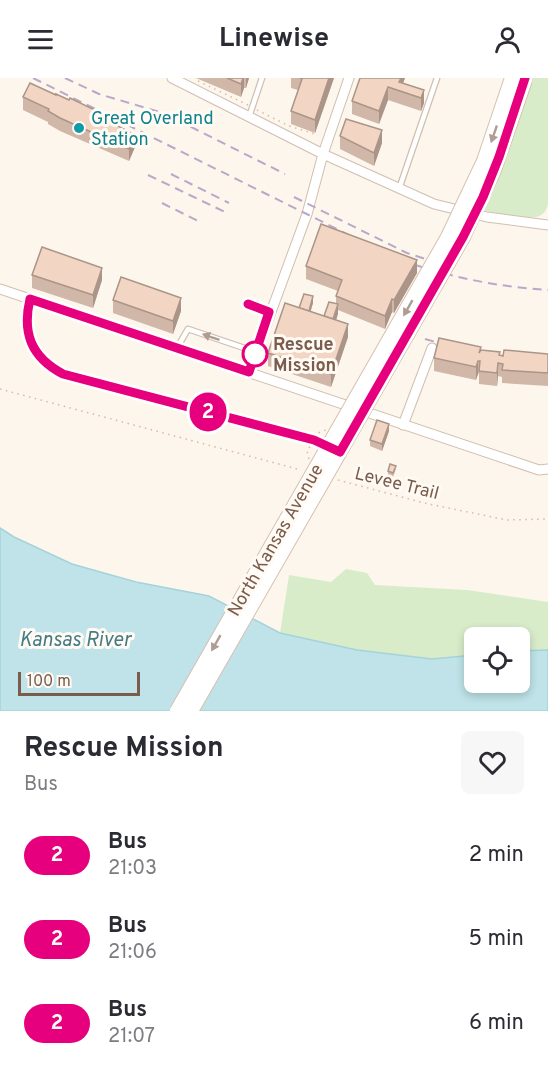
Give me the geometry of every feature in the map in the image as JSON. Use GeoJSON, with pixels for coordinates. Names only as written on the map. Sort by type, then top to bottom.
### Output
{"type":"FeatureCollection","features":[{"type":"Feature","properties":{"kind":"main road","name":"North Kansas Avenue"},"geometry":{"type":"LineString","coordinates":[[177,711],[463,237],[494,170],[519,79]]}},
{"type":"Feature","properties":{"kind":"main road","name":"North Kansas Avenue"},"geometry":{"type":"LineString","coordinates":[[191,711],[334,449]]}},
{"type":"Feature","properties":{"kind":"street"},"geometry":{"type":"LineString","coordinates":[[249,372],[269,312],[307,214],[323,154],[349,78]]}},
{"type":"Feature","properties":{"kind":"street"},"geometry":{"type":"LineString","coordinates":[[177,79],[323,154],[399,189],[450,209],[487,217],[548,225]]}},
{"type":"Feature","properties":{"kind":"street"},"geometry":{"type":"LineString","coordinates":[[0,289],[539,470],[548,469]]}},
{"type":"Feature","properties":{"kind":"street"},"geometry":{"type":"LineString","coordinates":[[30,299],[27,327],[30,342],[41,358],[63,374],[302,437],[334,449]]}},
{"type":"Feature","properties":{"kind":"street"},"geometry":{"type":"LineString","coordinates":[[403,425],[432,348]]}},
{"type":"Feature","properties":{"kind":"lane"},"geometry":{"type":"LineString","coordinates":[[249,117],[262,78]]}},
{"type":"Feature","properties":{"kind":"lane"},"geometry":{"type":"LineString","coordinates":[[399,189],[437,78]]}},
{"type":"Feature","properties":{"kind":"lane"},"geometry":{"type":"LineString","coordinates":[[248,304],[269,312]]}},
{"type":"Feature","properties":{"kind":"lane"},"geometry":{"type":"LineString","coordinates":[[176,348],[188,329],[255,352]]}},
{"type":"Feature","properties":{"kind":"path"},"geometry":{"type":"LineString","coordinates":[[0,389],[303,470]]}},
{"type":"Feature","properties":{"kind":"path","name":"Levee Trail"},"geometry":{"type":"LineString","coordinates":[[337,480],[424,503],[507,520],[548,519]]}},
{"type":"Feature","properties":{"kind":"green space"},"geometry":{"type":"Polygon","coordinates":[[[532,78],[548,78],[548,205],[542,214],[534,217],[520,217],[482,210],[532,78]]]}},
{"type":"Feature","properties":{"kind":"green space"},"geometry":{"type":"Polygon","coordinates":[[[346,569],[367,573],[375,585],[467,590],[548,602],[548,650],[530,651],[530,627],[464,627],[464,656],[432,659],[357,650],[280,633],[289,575],[331,582],[346,569]]]}},
{"type":"Feature","properties":{"kind":"water","name":"Kansas River"},"geometry":{"type":"Polygon","coordinates":[[[0,528],[72,564],[136,582],[209,596],[280,633],[357,650],[432,659],[464,656],[464,693],[530,693],[530,651],[548,650],[548,711],[0,711],[0,528]]]}},
{"type":"Feature","properties":{"kind":"building"},"geometry":{"type":"Polygon","coordinates":[[[227,78],[243,78],[241,84],[227,78]]]}},
{"type":"Feature","properties":{"kind":"building"},"geometry":{"type":"Polygon","coordinates":[[[300,78],[329,78],[315,120],[291,111],[302,79],[300,78]]]}},
{"type":"Feature","properties":{"kind":"building"},"geometry":{"type":"Polygon","coordinates":[[[360,78],[401,78],[399,82],[424,90],[421,98],[388,87],[379,111],[352,101],[360,78]]]}},
{"type":"Feature","properties":{"kind":"building"},"geometry":{"type":"Polygon","coordinates":[[[30,83],[69,100],[70,98],[103,114],[102,116],[115,122],[114,124],[135,135],[129,149],[60,118],[48,111],[49,109],[23,97],[30,83]]]}},
{"type":"Feature","properties":{"kind":"building"},"geometry":{"type":"Polygon","coordinates":[[[346,119],[382,130],[374,153],[340,136],[346,119]]]}},
{"type":"Feature","properties":{"kind":"building"},"geometry":{"type":"Polygon","coordinates":[[[321,224],[417,260],[394,300],[392,299],[385,316],[336,296],[342,280],[306,266],[321,224]]]}},
{"type":"Feature","properties":{"kind":"building"},"geometry":{"type":"Polygon","coordinates":[[[42,247],[102,268],[93,295],[32,275],[42,247]]]}},
{"type":"Feature","properties":{"kind":"building"},"geometry":{"type":"Polygon","coordinates":[[[121,277],[181,298],[173,321],[113,300],[121,277]]]}},
{"type":"Feature","properties":{"kind":"building"},"geometry":{"type":"Polygon","coordinates":[[[304,294],[313,296],[309,311],[299,308],[304,294]]]}},
{"type":"Feature","properties":{"kind":"building"},"geometry":{"type":"Polygon","coordinates":[[[329,302],[338,304],[333,319],[324,316],[329,302]]]}},
{"type":"Feature","properties":{"kind":"building"},"geometry":{"type":"Polygon","coordinates":[[[285,303],[348,324],[331,374],[268,353],[285,303]]]}},
{"type":"Feature","properties":{"kind":"building"},"geometry":{"type":"Polygon","coordinates":[[[439,338],[481,347],[479,353],[481,350],[500,352],[499,355],[503,356],[504,350],[548,354],[548,373],[502,370],[503,364],[498,363],[497,373],[479,371],[480,361],[476,367],[434,358],[439,338]]]}},
{"type":"Feature","properties":{"kind":"building"},"geometry":{"type":"Polygon","coordinates":[[[377,420],[389,424],[382,444],[370,440],[377,420]]]}},
{"type":"Feature","properties":{"kind":"building"},"geometry":{"type":"Polygon","coordinates":[[[390,464],[396,466],[393,473],[388,471],[390,464]]]}},
{"type":"Feature","properties":{"kind":"railway"},"geometry":{"type":"LineString","coordinates":[[33,78],[361,241]]}},
{"type":"Feature","properties":{"kind":"railway"},"geometry":{"type":"LineString","coordinates":[[65,78],[99,94],[163,113],[285,174]]}},
{"type":"Feature","properties":{"kind":"railway"},"geometry":{"type":"LineString","coordinates":[[171,174],[229,203]]}},
{"type":"Feature","properties":{"kind":"railway"},"geometry":{"type":"LineString","coordinates":[[148,175],[225,212]]}},
{"type":"Feature","properties":{"kind":"railway"},"geometry":{"type":"LineString","coordinates":[[294,197],[407,253],[438,263]]}},
{"type":"Feature","properties":{"kind":"railway"},"geometry":{"type":"LineString","coordinates":[[162,203],[202,223]]}},
{"type":"Feature","properties":{"kind":"railway"},"geometry":{"type":"LineString","coordinates":[[401,260],[474,280],[548,290]]}},
{"type":"Feature","properties":{"kind":"railway"},"geometry":{"type":"LineString","coordinates":[[425,339],[454,347]]}},
{"type":"Feature","properties":{"kind":"bus line","name":"2"},"geometry":{"type":"LineString","coordinates":[[248,304],[269,312],[249,372],[30,299],[27,327],[30,342],[41,358],[63,374],[314,440],[340,452],[463,237],[483,197],[525,78]]}},
{"type":"Feature","properties":{"kind":"place","name":"Great Overland Station"},"geometry":{"type":"Point","coordinates":[79,128]}},
{"type":"Feature","properties":{"kind":"place","name":"Rescue Mission"},"geometry":{"type":"Point","coordinates":[255,354]}}]}
